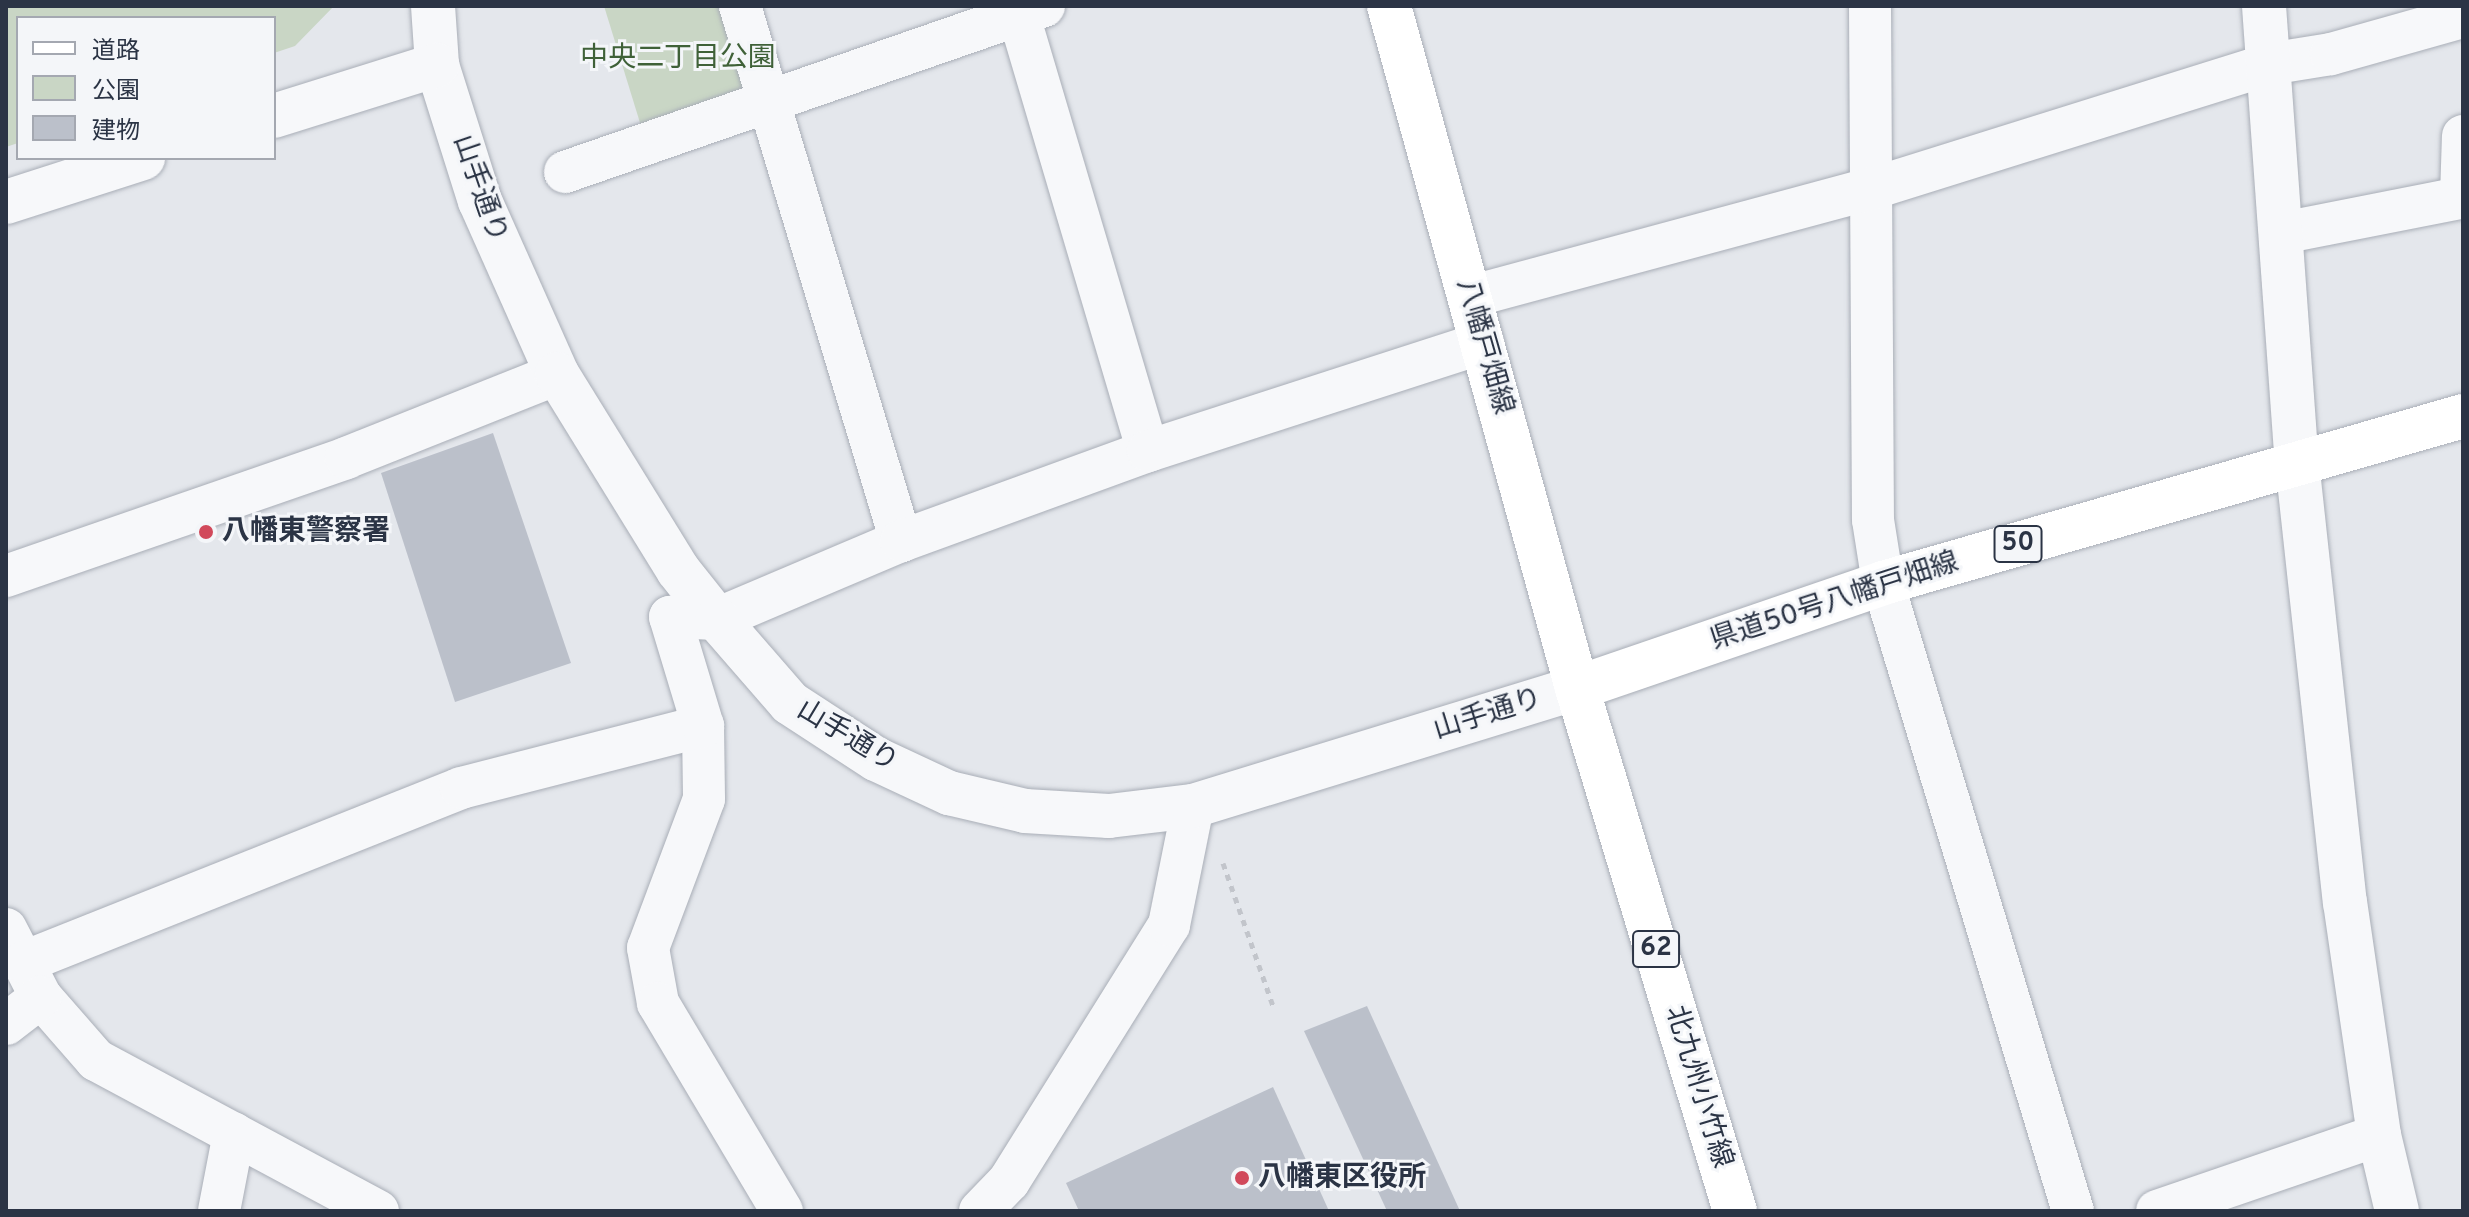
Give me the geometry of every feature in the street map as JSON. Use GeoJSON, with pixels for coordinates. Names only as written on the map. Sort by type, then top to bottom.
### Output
{"type":"FeatureCollection","features":[{"type":"Feature","properties":{"kind":"main road","name":"八幡戸畑線"},"geometry":{"type":"LineString","coordinates":[[1389,6],[1577,688]]}},
{"type":"Feature","properties":{"kind":"main road","name":"県道50号八幡戸畑線"},"geometry":{"type":"LineString","coordinates":[[1577,688],[1883,583],[2463,416]]}},
{"type":"Feature","properties":{"kind":"main road","name":"北九州小竹線"},"geometry":{"type":"LineString","coordinates":[[1577,688],[1735,1211]]}},
{"type":"Feature","properties":{"kind":"street","name":"山手通り"},"geometry":{"type":"LineString","coordinates":[[433,6],[437,65],[480,201],[557,374],[678,570],[717,619],[790,703],[876,759],[949,793],[1025,811],[1109,816],[1193,806],[1577,688]]}},
{"type":"Feature","properties":{"kind":"street"},"geometry":{"type":"LineString","coordinates":[[740,6],[901,541]]}},
{"type":"Feature","properties":{"kind":"street"},"geometry":{"type":"LineString","coordinates":[[1870,6],[1874,188],[1873,520],[1883,583],[2073,1211]]}},
{"type":"Feature","properties":{"kind":"street"},"geometry":{"type":"LineString","coordinates":[[2264,6],[2297,462],[2345,902],[2379,1135],[2397,1211]]}},
{"type":"Feature","properties":{"kind":"street"},"geometry":{"type":"LineString","coordinates":[[565,172],[770,103],[1026,10],[1148,451]]}},
{"type":"Feature","properties":{"kind":"street"},"geometry":{"type":"LineString","coordinates":[[1469,297],[1874,188],[2269,64],[2331,54],[2463,17]]}},
{"type":"Feature","properties":{"kind":"street"},"geometry":{"type":"LineString","coordinates":[[276,115],[437,65]]}},
{"type":"Feature","properties":{"kind":"street"},"geometry":{"type":"LineString","coordinates":[[2282,233],[2461,198],[2463,136]]}},
{"type":"Feature","properties":{"kind":"street"},"geometry":{"type":"LineString","coordinates":[[6,202],[137,160]]}},
{"type":"Feature","properties":{"kind":"street"},"geometry":{"type":"LineString","coordinates":[[782,1211],[658,1003],[648,948],[704,799],[703,726],[670,617],[717,619],[901,541],[1148,451],[1483,343]]}},
{"type":"Feature","properties":{"kind":"street"},"geometry":{"type":"LineString","coordinates":[[6,576],[361,452],[557,374]]}},
{"type":"Feature","properties":{"kind":"street"},"geometry":{"type":"LineString","coordinates":[[24,963],[461,788],[703,726]]}},
{"type":"Feature","properties":{"kind":"street"},"geometry":{"type":"LineString","coordinates":[[980,1211],[1009,1181],[1169,925],[1193,806]]}},
{"type":"Feature","properties":{"kind":"street"},"geometry":{"type":"LineString","coordinates":[[6,1024],[24,963]]}},
{"type":"Feature","properties":{"kind":"street"},"geometry":{"type":"LineString","coordinates":[[24,963],[96,1060],[378,1211]]}},
{"type":"Feature","properties":{"kind":"street"},"geometry":{"type":"LineString","coordinates":[[219,1211],[234,1133]]}},
{"type":"Feature","properties":{"kind":"street"},"geometry":{"type":"LineString","coordinates":[[2157,1211],[2379,1135]]}},
{"type":"Feature","properties":{"kind":"path"},"geometry":{"type":"LineString","coordinates":[[1217,846],[1274,1009]]}},
{"type":"Feature","properties":{"kind":"green space"},"geometry":{"type":"Polygon","coordinates":[[[6,6],[334,6],[295,46],[276,52],[276,16],[16,16],[16,144],[6,147],[6,6]]]}},
{"type":"Feature","properties":{"kind":"green space","name":"中央二丁目公園"},"geometry":{"type":"Polygon","coordinates":[[[604,6],[721,6],[747,93],[641,126],[604,6]]]}},
{"type":"Feature","properties":{"kind":"building"},"geometry":{"type":"Polygon","coordinates":[[[493,433],[571,663],[455,702],[381,473],[493,433]]]}},
{"type":"Feature","properties":{"kind":"building"},"geometry":{"type":"Polygon","coordinates":[[[1367,1006],[1460,1211],[1387,1211],[1304,1031],[1367,1006]]]}},
{"type":"Feature","properties":{"kind":"building"},"geometry":{"type":"Polygon","coordinates":[[[1273,1087],[1329,1211],[1079,1211],[1066,1183],[1273,1087]]]}},
{"type":"Feature","properties":{"kind":"place","name":"八幡東警察署"},"geometry":{"type":"Point","coordinates":[206,532]}},
{"type":"Feature","properties":{"kind":"place","name":"八幡東区役所"},"geometry":{"type":"Point","coordinates":[1242,1178]}}]}
